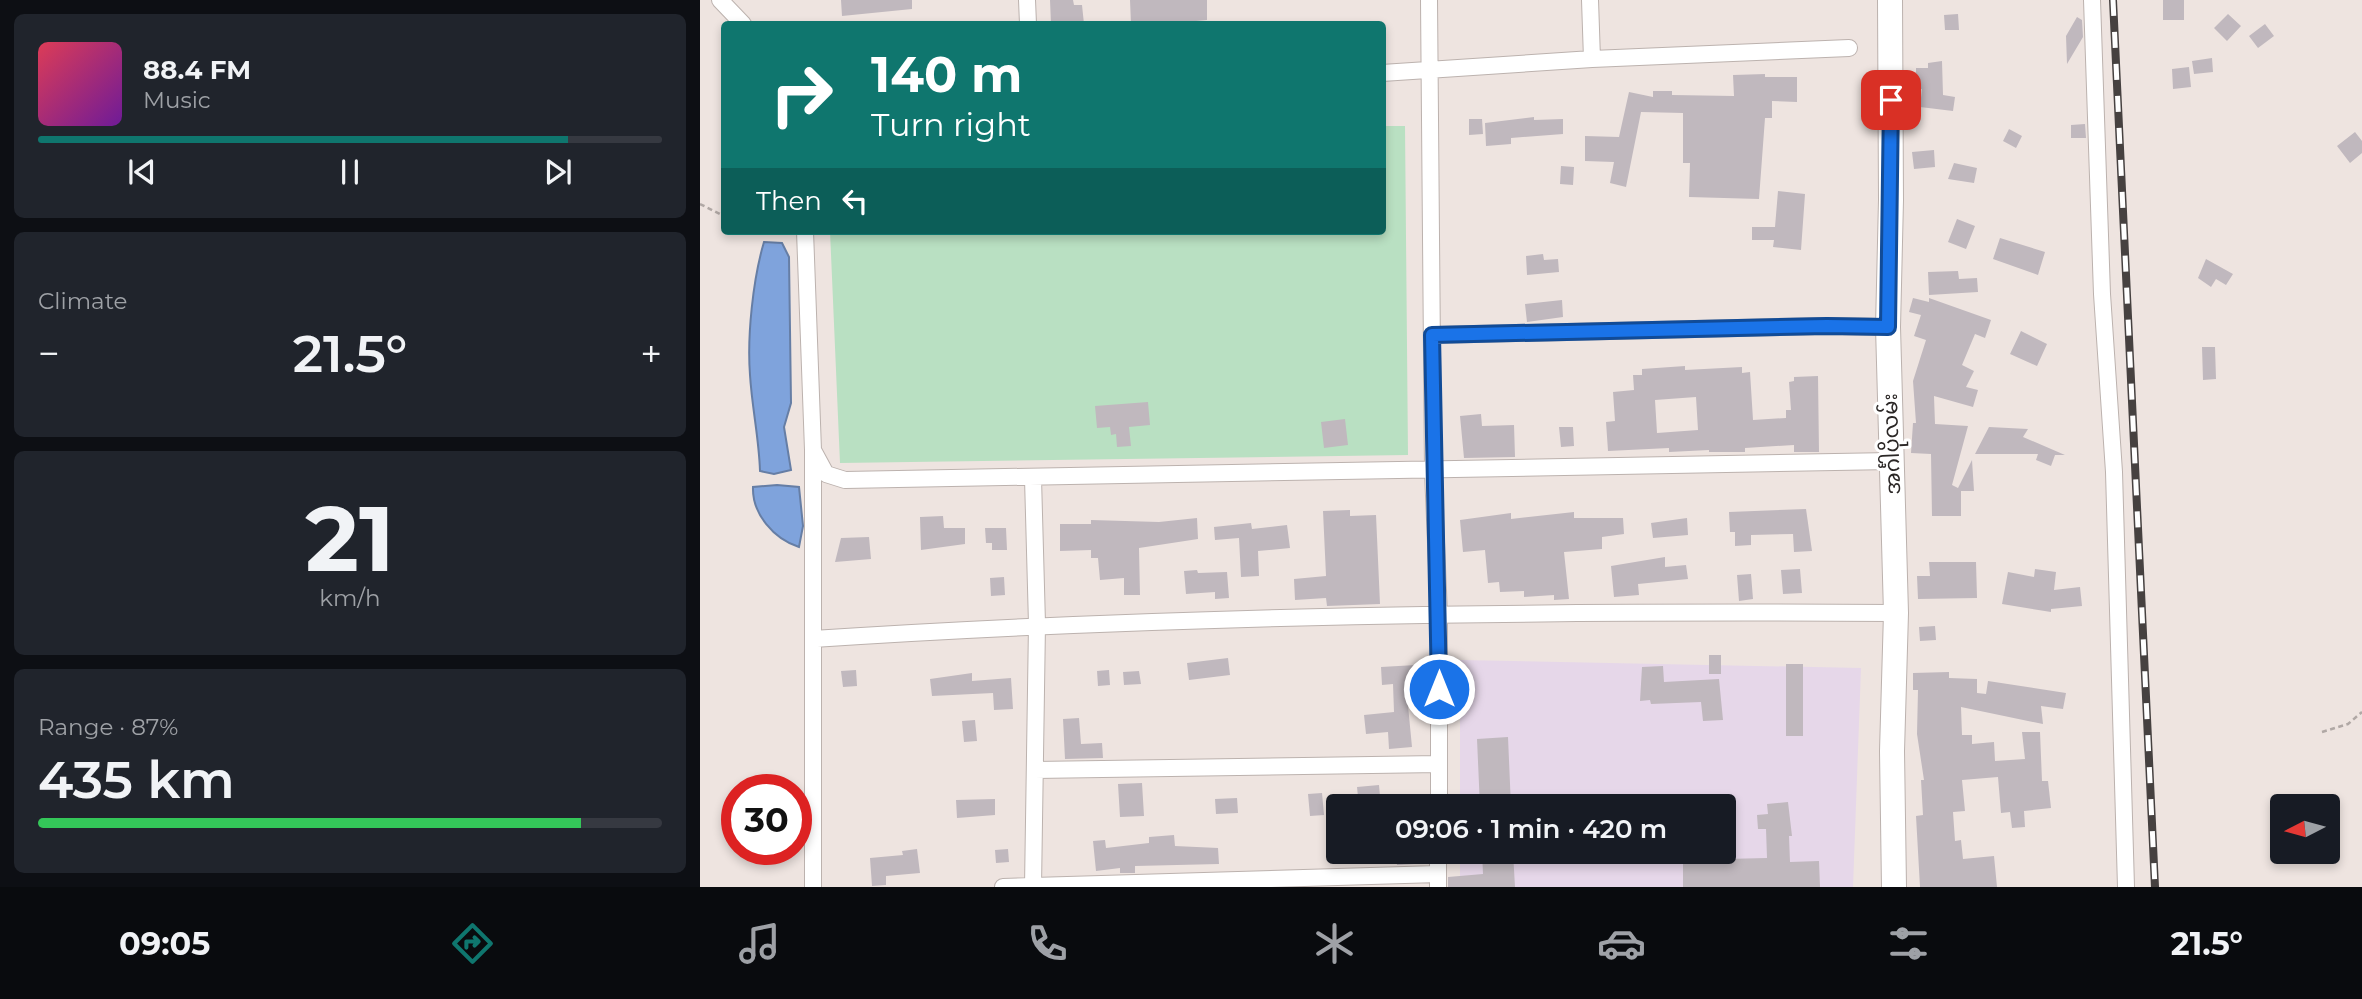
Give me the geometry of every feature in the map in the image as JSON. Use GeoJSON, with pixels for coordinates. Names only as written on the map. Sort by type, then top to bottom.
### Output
{"type":"FeatureCollection","features":[{"type":"Feature","properties":{"kind":"main road","name":"အင်္ဂါပိုလမ်း"},"geometry":{"type":"LineString","coordinates":[[1890,0],[1891,200],[1888,327],[1896,613],[1892,751],[1894,887]]}},
{"type":"Feature","properties":{"kind":"street"},"geometry":{"type":"LineString","coordinates":[[720,0],[740,21]]}},
{"type":"Feature","properties":{"kind":"street"},"geometry":{"type":"LineString","coordinates":[[1027,0],[1028,21]]}},
{"type":"Feature","properties":{"kind":"street"},"geometry":{"type":"LineString","coordinates":[[1429,0],[1433,472],[1439,614],[1439,794]]}},
{"type":"Feature","properties":{"kind":"street"},"geometry":{"type":"LineString","coordinates":[[1590,0],[1592,59]]}},
{"type":"Feature","properties":{"kind":"street"},"geometry":{"type":"LineString","coordinates":[[2092,0],[2102,294],[2115,472],[2126,887]]}},
{"type":"Feature","properties":{"kind":"street"},"geometry":{"type":"LineString","coordinates":[[1386,73],[1592,59],[1849,48]]}},
{"type":"Feature","properties":{"kind":"street"},"geometry":{"type":"LineString","coordinates":[[805,235],[813,450],[813,887]]}},
{"type":"Feature","properties":{"kind":"street"},"geometry":{"type":"LineString","coordinates":[[1432,335],[1888,327]]}},
{"type":"Feature","properties":{"kind":"street"},"geometry":{"type":"LineString","coordinates":[[813,450],[826,474],[845,480],[1433,472],[1892,461]]}},
{"type":"Feature","properties":{"kind":"street"},"geometry":{"type":"LineString","coordinates":[[1033,478],[1038,624],[1033,886]]}},
{"type":"Feature","properties":{"kind":"street"},"geometry":{"type":"LineString","coordinates":[[813,639],[1038,624],[1439,614],[1896,613]]}},
{"type":"Feature","properties":{"kind":"street"},"geometry":{"type":"LineString","coordinates":[[1035,770],[1439,764]]}},
{"type":"Feature","properties":{"kind":"street"},"geometry":{"type":"LineString","coordinates":[[1003,887],[1438,880]]}},
{"type":"Feature","properties":{"kind":"path"},"geometry":{"type":"LineString","coordinates":[[700,204],[721,214]]}},
{"type":"Feature","properties":{"kind":"path"},"geometry":{"type":"LineString","coordinates":[[2322,732],[2348,724],[2362,712]]}},
{"type":"Feature","properties":{"kind":"shaded area"},"geometry":{"type":"Polygon","coordinates":[[[1460,660],[1861,668],[1853,887],[1460,887],[1460,864],[1736,864],[1736,794],[1460,794],[1460,660]]]}},
{"type":"Feature","properties":{"kind":"green space"},"geometry":{"type":"Polygon","coordinates":[[[1386,126],[1405,126],[1408,455],[840,463],[830,235],[1386,235],[1386,126]]]}},
{"type":"Feature","properties":{"kind":"water"},"geometry":{"type":"Polygon","coordinates":[[[764,242],[782,243],[789,257],[791,403],[784,427],[791,470],[774,474],[760,471],[749,360],[754,290],[764,242]]]}},
{"type":"Feature","properties":{"kind":"water"},"geometry":{"type":"Polygon","coordinates":[[[753,487],[799,487],[803,526],[799,547],[773,532],[756,507],[753,487]]]}},
{"type":"Feature","properties":{"kind":"building"},"geometry":{"type":"Polygon","coordinates":[[[841,0],[912,0],[912,9],[842,16],[841,0]]]}},
{"type":"Feature","properties":{"kind":"building"},"geometry":{"type":"Polygon","coordinates":[[[1050,0],[1073,0],[1074,5],[1082,5],[1084,21],[1051,21],[1050,0]]]}},
{"type":"Feature","properties":{"kind":"building"},"geometry":{"type":"Polygon","coordinates":[[[1130,0],[1207,0],[1207,20],[1131,21],[1130,0]]]}},
{"type":"Feature","properties":{"kind":"building"},"geometry":{"type":"Polygon","coordinates":[[[2163,0],[2184,0],[2184,20],[2163,20],[2163,0]]]}},
{"type":"Feature","properties":{"kind":"building"},"geometry":{"type":"Polygon","coordinates":[[[1958,14],[1959,30],[1945,30],[1944,15],[1958,14]]]}},
{"type":"Feature","properties":{"kind":"building"},"geometry":{"type":"Polygon","coordinates":[[[2228,14],[2241,26],[2227,41],[2214,28],[2228,14]]]}},
{"type":"Feature","properties":{"kind":"building"},"geometry":{"type":"Polygon","coordinates":[[[2077,17],[2082,20],[2083,37],[2067,64],[2066,36],[2077,17]]]}},
{"type":"Feature","properties":{"kind":"building"},"geometry":{"type":"Polygon","coordinates":[[[2265,24],[2274,36],[2258,48],[2249,36],[2265,24]]]}},
{"type":"Feature","properties":{"kind":"building"},"geometry":{"type":"Polygon","coordinates":[[[2212,58],[2213,72],[2194,74],[2192,61],[2212,58]]]}},
{"type":"Feature","properties":{"kind":"building"},"geometry":{"type":"Polygon","coordinates":[[[1942,61],[1943,95],[1955,97],[1953,111],[1920,107],[1922,89],[1916,89],[1916,68],[1928,68],[1928,63],[1942,61]]]}},
{"type":"Feature","properties":{"kind":"building"},"geometry":{"type":"Polygon","coordinates":[[[2189,67],[2191,87],[2173,89],[2172,69],[2189,67]]]}},
{"type":"Feature","properties":{"kind":"building"},"geometry":{"type":"Polygon","coordinates":[[[1765,74],[1765,77],[1797,77],[1797,102],[1772,101],[1772,118],[1765,118],[1759,199],[1689,197],[1690,163],[1683,163],[1683,113],[1641,112],[1626,187],[1610,183],[1614,162],[1585,161],[1585,136],[1619,137],[1629,92],[1653,97],[1653,91],[1672,91],[1672,95],[1734,96],[1733,75],[1765,74]]]}},
{"type":"Feature","properties":{"kind":"building"},"geometry":{"type":"Polygon","coordinates":[[[1534,117],[1534,120],[1563,119],[1563,134],[1511,138],[1511,144],[1486,146],[1485,123],[1534,117]]]}},
{"type":"Feature","properties":{"kind":"building"},"geometry":{"type":"Polygon","coordinates":[[[1469,119],[1482,119],[1483,134],[1469,135],[1469,119]]]}},
{"type":"Feature","properties":{"kind":"building"},"geometry":{"type":"Polygon","coordinates":[[[2085,124],[2086,138],[2071,138],[2071,125],[2085,124]]]}},
{"type":"Feature","properties":{"kind":"building"},"geometry":{"type":"Polygon","coordinates":[[[2009,129],[2022,136],[2016,148],[2003,141],[2009,129]]]}},
{"type":"Feature","properties":{"kind":"building"},"geometry":{"type":"Polygon","coordinates":[[[2355,132],[2362,141],[2362,153],[2350,163],[2337,146],[2355,132]]]}},
{"type":"Feature","properties":{"kind":"building"},"geometry":{"type":"Polygon","coordinates":[[[1934,150],[1935,167],[1914,169],[1912,152],[1934,150]]]}},
{"type":"Feature","properties":{"kind":"building"},"geometry":{"type":"Polygon","coordinates":[[[1954,163],[1977,168],[1974,183],[1948,179],[1954,163]]]}},
{"type":"Feature","properties":{"kind":"building"},"geometry":{"type":"Polygon","coordinates":[[[1561,166],[1574,167],[1573,185],[1560,184],[1561,166]]]}},
{"type":"Feature","properties":{"kind":"building"},"geometry":{"type":"Polygon","coordinates":[[[1778,191],[1805,194],[1801,250],[1773,247],[1774,240],[1752,240],[1752,227],[1775,227],[1778,191]]]}},
{"type":"Feature","properties":{"kind":"building"},"geometry":{"type":"Polygon","coordinates":[[[1957,219],[1975,226],[1966,249],[1948,242],[1957,219]]]}},
{"type":"Feature","properties":{"kind":"building"},"geometry":{"type":"Polygon","coordinates":[[[2000,238],[2045,252],[2038,275],[1993,259],[2000,238]]]}},
{"type":"Feature","properties":{"kind":"building"},"geometry":{"type":"Polygon","coordinates":[[[1543,254],[1544,260],[1558,259],[1559,272],[1527,275],[1526,256],[1543,254]]]}},
{"type":"Feature","properties":{"kind":"building"},"geometry":{"type":"Polygon","coordinates":[[[2206,259],[2233,274],[2226,285],[2216,279],[2211,287],[2198,278],[2206,259]]]}},
{"type":"Feature","properties":{"kind":"building"},"geometry":{"type":"Polygon","coordinates":[[[1958,271],[1959,279],[1977,278],[1978,292],[1929,295],[1928,272],[1958,271]]]}},
{"type":"Feature","properties":{"kind":"building"},"geometry":{"type":"Polygon","coordinates":[[[1913,298],[1929,302],[1929,298],[1991,320],[1985,338],[1975,334],[1962,365],[1974,371],[1966,387],[1978,390],[1973,407],[1934,396],[1935,424],[1968,426],[1952,485],[1958,488],[1972,460],[1974,491],[1961,491],[1961,516],[1932,516],[1931,454],[1911,453],[1913,423],[1916,423],[1913,381],[1926,340],[1914,336],[1921,315],[1909,312],[1913,298]]]}},
{"type":"Feature","properties":{"kind":"building"},"geometry":{"type":"Polygon","coordinates":[[[1562,300],[1563,317],[1527,322],[1525,304],[1562,300]]]}},
{"type":"Feature","properties":{"kind":"building"},"geometry":{"type":"Polygon","coordinates":[[[2021,331],[2047,344],[2037,366],[2010,354],[2021,331]]]}},
{"type":"Feature","properties":{"kind":"building"},"geometry":{"type":"Polygon","coordinates":[[[2202,347],[2215,347],[2216,379],[2203,380],[2202,347]]]}},
{"type":"Feature","properties":{"kind":"building"},"geometry":{"type":"Polygon","coordinates":[[[1685,366],[1685,370],[1742,367],[1742,373],[1750,372],[1753,420],[1786,418],[1786,410],[1791,410],[1789,382],[1794,381],[1794,377],[1818,376],[1819,452],[1794,452],[1794,445],[1745,448],[1745,452],[1669,452],[1669,448],[1608,451],[1606,422],[1615,421],[1613,392],[1634,390],[1633,375],[1642,375],[1642,369],[1685,366]],[[1696,397],[1655,400],[1657,433],[1698,430],[1696,397]]]}},
{"type":"Feature","properties":{"kind":"building"},"geometry":{"type":"Polygon","coordinates":[[[1148,402],[1150,425],[1129,427],[1131,446],[1117,447],[1116,434],[1111,435],[1110,427],[1097,428],[1095,406],[1148,402]]]}},
{"type":"Feature","properties":{"kind":"building"},"geometry":{"type":"Polygon","coordinates":[[[1481,414],[1482,426],[1514,425],[1515,457],[1464,458],[1460,416],[1481,414]]]}},
{"type":"Feature","properties":{"kind":"building"},"geometry":{"type":"Polygon","coordinates":[[[1345,419],[1348,445],[1324,448],[1321,422],[1345,419]]]}},
{"type":"Feature","properties":{"kind":"building"},"geometry":{"type":"Polygon","coordinates":[[[1559,427],[1573,427],[1574,446],[1561,447],[1559,427]]]}},
{"type":"Feature","properties":{"kind":"building"},"geometry":{"type":"Polygon","coordinates":[[[1989,427],[2028,429],[2023,437],[2065,455],[2055,455],[2051,466],[2036,460],[2038,454],[1975,454],[1989,427]]]}},
{"type":"Feature","properties":{"kind":"building"},"geometry":{"type":"Polygon","coordinates":[[[1806,509],[1812,551],[1794,552],[1793,534],[1751,535],[1751,545],[1735,546],[1735,532],[1730,532],[1729,512],[1806,509]]]}},
{"type":"Feature","properties":{"kind":"building"},"geometry":{"type":"Polygon","coordinates":[[[1350,510],[1350,516],[1376,515],[1380,604],[1327,606],[1326,598],[1295,600],[1294,579],[1326,576],[1323,511],[1350,510]]]}},
{"type":"Feature","properties":{"kind":"building"},"geometry":{"type":"Polygon","coordinates":[[[1574,512],[1574,518],[1623,518],[1624,534],[1602,537],[1602,549],[1564,552],[1569,599],[1554,600],[1554,595],[1524,597],[1524,591],[1500,592],[1499,582],[1488,583],[1485,550],[1463,552],[1460,520],[1511,513],[1511,519],[1574,512]]]}},
{"type":"Feature","properties":{"kind":"building"},"geometry":{"type":"Polygon","coordinates":[[[943,516],[944,528],[965,528],[965,544],[921,550],[920,517],[943,516]]]}},
{"type":"Feature","properties":{"kind":"building"},"geometry":{"type":"Polygon","coordinates":[[[1197,518],[1198,539],[1139,548],[1140,595],[1124,595],[1124,578],[1100,580],[1098,558],[1091,558],[1091,550],[1060,551],[1060,524],[1091,524],[1091,520],[1159,522],[1197,518]]]}},
{"type":"Feature","properties":{"kind":"building"},"geometry":{"type":"Polygon","coordinates":[[[1687,518],[1688,535],[1653,538],[1651,523],[1687,518]]]}},
{"type":"Feature","properties":{"kind":"building"},"geometry":{"type":"Polygon","coordinates":[[[1251,523],[1252,529],[1287,525],[1290,548],[1258,551],[1259,576],[1241,577],[1239,538],[1215,540],[1214,527],[1251,523]]]}},
{"type":"Feature","properties":{"kind":"building"},"geometry":{"type":"Polygon","coordinates":[[[985,528],[1006,528],[1007,550],[992,550],[992,543],[986,543],[985,528]]]}},
{"type":"Feature","properties":{"kind":"building"},"geometry":{"type":"Polygon","coordinates":[[[869,537],[871,559],[835,562],[841,538],[869,537]]]}},
{"type":"Feature","properties":{"kind":"building"},"geometry":{"type":"Polygon","coordinates":[[[1665,557],[1665,567],[1686,565],[1688,579],[1638,584],[1639,595],[1614,597],[1611,566],[1665,557]]]}},
{"type":"Feature","properties":{"kind":"building"},"geometry":{"type":"Polygon","coordinates":[[[1929,562],[1976,562],[1977,598],[1918,599],[1917,576],[1930,576],[1929,562]]]}},
{"type":"Feature","properties":{"kind":"building"},"geometry":{"type":"Polygon","coordinates":[[[1800,569],[1802,593],[1783,594],[1781,570],[1800,569]]]}},
{"type":"Feature","properties":{"kind":"building"},"geometry":{"type":"Polygon","coordinates":[[[2035,569],[2056,572],[2054,590],[2080,587],[2082,606],[2051,609],[2051,612],[2002,604],[2008,572],[2034,577],[2035,569]]]}},
{"type":"Feature","properties":{"kind":"building"},"geometry":{"type":"Polygon","coordinates":[[[1197,570],[1198,573],[1227,572],[1229,598],[1215,599],[1215,592],[1186,594],[1184,571],[1197,570]]]}},
{"type":"Feature","properties":{"kind":"building"},"geometry":{"type":"Polygon","coordinates":[[[1751,574],[1753,599],[1739,601],[1737,575],[1751,574]]]}},
{"type":"Feature","properties":{"kind":"building"},"geometry":{"type":"Polygon","coordinates":[[[1004,577],[1005,595],[991,596],[990,578],[1004,577]]]}},
{"type":"Feature","properties":{"kind":"building"},"geometry":{"type":"Polygon","coordinates":[[[1935,626],[1936,640],[1920,641],[1919,627],[1935,626]]]}},
{"type":"Feature","properties":{"kind":"building"},"geometry":{"type":"Polygon","coordinates":[[[1709,655],[1721,655],[1721,674],[1709,674],[1709,655]]]}},
{"type":"Feature","properties":{"kind":"building"},"geometry":{"type":"Polygon","coordinates":[[[1228,658],[1230,675],[1189,680],[1187,663],[1228,658]]]}},
{"type":"Feature","properties":{"kind":"building"},"geometry":{"type":"Polygon","coordinates":[[[1786,664],[1803,664],[1803,736],[1786,736],[1786,664]]]}},
{"type":"Feature","properties":{"kind":"building"},"geometry":{"type":"Polygon","coordinates":[[[1416,665],[1416,684],[1406,685],[1412,747],[1389,749],[1388,732],[1366,734],[1364,715],[1394,712],[1393,684],[1382,685],[1381,667],[1416,665]]]}},
{"type":"Feature","properties":{"kind":"building"},"geometry":{"type":"Polygon","coordinates":[[[1663,666],[1664,682],[1719,679],[1723,720],[1703,721],[1701,702],[1651,704],[1650,700],[1640,701],[1642,667],[1663,666]]]}},
{"type":"Feature","properties":{"kind":"building"},"geometry":{"type":"Polygon","coordinates":[[[856,670],[857,686],[843,687],[841,671],[856,670]]]}},
{"type":"Feature","properties":{"kind":"building"},"geometry":{"type":"Polygon","coordinates":[[[1109,670],[1110,685],[1098,686],[1097,671],[1109,670]]]}},
{"type":"Feature","properties":{"kind":"building"},"geometry":{"type":"Polygon","coordinates":[[[1139,671],[1141,684],[1124,685],[1123,672],[1139,671]]]}},
{"type":"Feature","properties":{"kind":"building"},"geometry":{"type":"Polygon","coordinates":[[[1949,672],[1949,678],[1977,679],[1977,693],[1986,694],[1988,681],[2066,693],[2063,709],[2041,706],[2043,724],[1961,707],[1962,735],[1972,735],[1972,744],[1994,742],[1995,761],[2025,759],[2022,732],[2040,732],[2042,781],[2048,781],[2051,808],[2024,811],[2025,827],[2012,828],[2010,812],[2001,813],[1998,777],[1962,780],[1965,811],[1953,812],[1955,841],[1961,840],[1963,859],[1994,856],[1997,887],[1920,887],[1916,816],[1923,815],[1921,780],[1924,780],[1917,734],[1918,690],[1913,690],[1913,673],[1949,672]]]}},
{"type":"Feature","properties":{"kind":"building"},"geometry":{"type":"Polygon","coordinates":[[[972,673],[972,681],[1011,678],[1013,709],[994,710],[993,693],[932,696],[930,679],[972,673]]]}},
{"type":"Feature","properties":{"kind":"building"},"geometry":{"type":"Polygon","coordinates":[[[1079,718],[1081,744],[1102,743],[1103,758],[1065,759],[1063,719],[1079,718]]]}},
{"type":"Feature","properties":{"kind":"building"},"geometry":{"type":"Polygon","coordinates":[[[975,720],[977,741],[964,742],[962,721],[975,720]]]}},
{"type":"Feature","properties":{"kind":"building"},"geometry":{"type":"Polygon","coordinates":[[[1508,737],[1510,794],[1479,794],[1477,739],[1508,737]]]}},
{"type":"Feature","properties":{"kind":"building"},"geometry":{"type":"Polygon","coordinates":[[[1142,783],[1144,816],[1120,817],[1118,784],[1142,783]]]}},
{"type":"Feature","properties":{"kind":"building"},"geometry":{"type":"Polygon","coordinates":[[[1379,785],[1380,794],[1358,794],[1357,787],[1379,785]]]}},
{"type":"Feature","properties":{"kind":"building"},"geometry":{"type":"Polygon","coordinates":[[[1322,793],[1324,815],[1310,816],[1308,794],[1322,793]]]}},
{"type":"Feature","properties":{"kind":"building"},"geometry":{"type":"Polygon","coordinates":[[[1237,798],[1238,813],[1216,814],[1215,799],[1237,798]]]}},
{"type":"Feature","properties":{"kind":"building"},"geometry":{"type":"Polygon","coordinates":[[[995,799],[995,815],[957,818],[956,800],[995,799]]]}},
{"type":"Feature","properties":{"kind":"building"},"geometry":{"type":"Polygon","coordinates":[[[1788,802],[1792,836],[1789,836],[1790,862],[1819,861],[1820,887],[1683,887],[1683,864],[1736,864],[1736,859],[1767,858],[1766,829],[1758,829],[1757,815],[1768,814],[1767,804],[1788,802]]]}},
{"type":"Feature","properties":{"kind":"building"},"geometry":{"type":"Polygon","coordinates":[[[1174,835],[1175,846],[1218,848],[1219,864],[1135,866],[1135,873],[1120,873],[1120,868],[1096,871],[1093,841],[1105,840],[1106,848],[1149,843],[1149,837],[1174,835]]]}},
{"type":"Feature","properties":{"kind":"building"},"geometry":{"type":"Polygon","coordinates":[[[917,849],[920,873],[886,876],[886,885],[872,886],[870,858],[903,855],[902,851],[917,849]]]}},
{"type":"Feature","properties":{"kind":"building"},"geometry":{"type":"Polygon","coordinates":[[[1008,849],[1009,862],[996,863],[995,850],[1008,849]]]}},
{"type":"Feature","properties":{"kind":"building"},"geometry":{"type":"Polygon","coordinates":[[[1483,864],[1514,864],[1515,887],[1448,887],[1448,877],[1483,874],[1483,864]]]}},
{"type":"Feature","properties":{"kind":"railway"},"geometry":{"type":"LineString","coordinates":[[2113,0],[2155,887]]}},
{"type":"Feature","properties":{"kind":"route"},"geometry":{"type":"LineString","coordinates":[[1439,689],[1432,335],[1888,327],[1891,100]]}}]}
